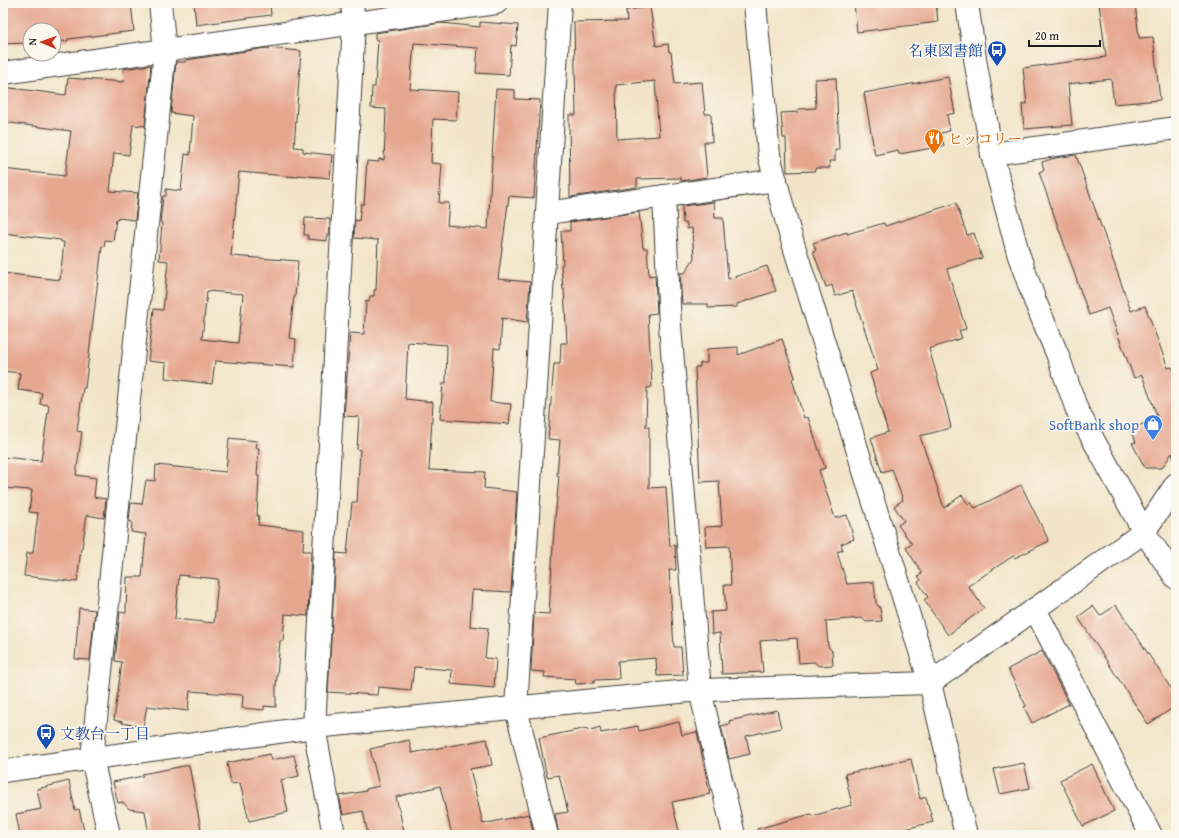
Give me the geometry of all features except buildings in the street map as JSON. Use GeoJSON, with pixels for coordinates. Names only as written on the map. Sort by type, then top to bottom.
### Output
{"type":"FeatureCollection","features":[{"type":"Feature","properties":{"kind":"street"},"geometry":{"type":"LineString","coordinates":[[109,835],[92,758],[165,50],[160,3]]}},
{"type":"Feature","properties":{"kind":"street"},"geometry":{"type":"LineString","coordinates":[[3,73],[165,50],[353,13],[496,3]]}},
{"type":"Feature","properties":{"kind":"street"},"geometry":{"type":"LineString","coordinates":[[547,835],[516,708],[560,3]]}},
{"type":"Feature","properties":{"kind":"street"},"geometry":{"type":"LineString","coordinates":[[755,3],[769,155],[788,227],[930,683],[966,835]]}},
{"type":"Feature","properties":{"kind":"street"},"geometry":{"type":"LineString","coordinates":[[967,3],[976,65],[992,154],[1018,253],[1077,410],[1144,532],[1176,578]]}},
{"type":"Feature","properties":{"kind":"street"},"geometry":{"type":"LineString","coordinates":[[334,835],[314,727],[353,13]]}},
{"type":"Feature","properties":{"kind":"street"},"geometry":{"type":"LineString","coordinates":[[992,154],[1176,128]]}},
{"type":"Feature","properties":{"kind":"street"},"geometry":{"type":"LineString","coordinates":[[547,213],[776,180]]}},
{"type":"Feature","properties":{"kind":"street"},"geometry":{"type":"LineString","coordinates":[[664,196],[670,326],[700,690],[734,835]]}},
{"type":"Feature","properties":{"kind":"street"},"geometry":{"type":"LineString","coordinates":[[3,770],[314,727],[700,690],[930,683],[1144,532],[1176,484]]}},
{"type":"Feature","properties":{"kind":"street"},"geometry":{"type":"LineString","coordinates":[[1035,609],[1151,835]]}},
{"type":"Feature","properties":{"kind":"place","name":"名東図書館"},"geometry":{"type":"Point","coordinates":[997,67]}},
{"type":"Feature","properties":{"kind":"place","name":"ヒッコリー"},"geometry":{"type":"Point","coordinates":[934,155]}},
{"type":"Feature","properties":{"kind":"place","name":"SoftBank shop"},"geometry":{"type":"Point","coordinates":[1153,441]}},
{"type":"Feature","properties":{"kind":"place","name":"文教台一丁目"},"geometry":{"type":"Point","coordinates":[46,750]}}]}
